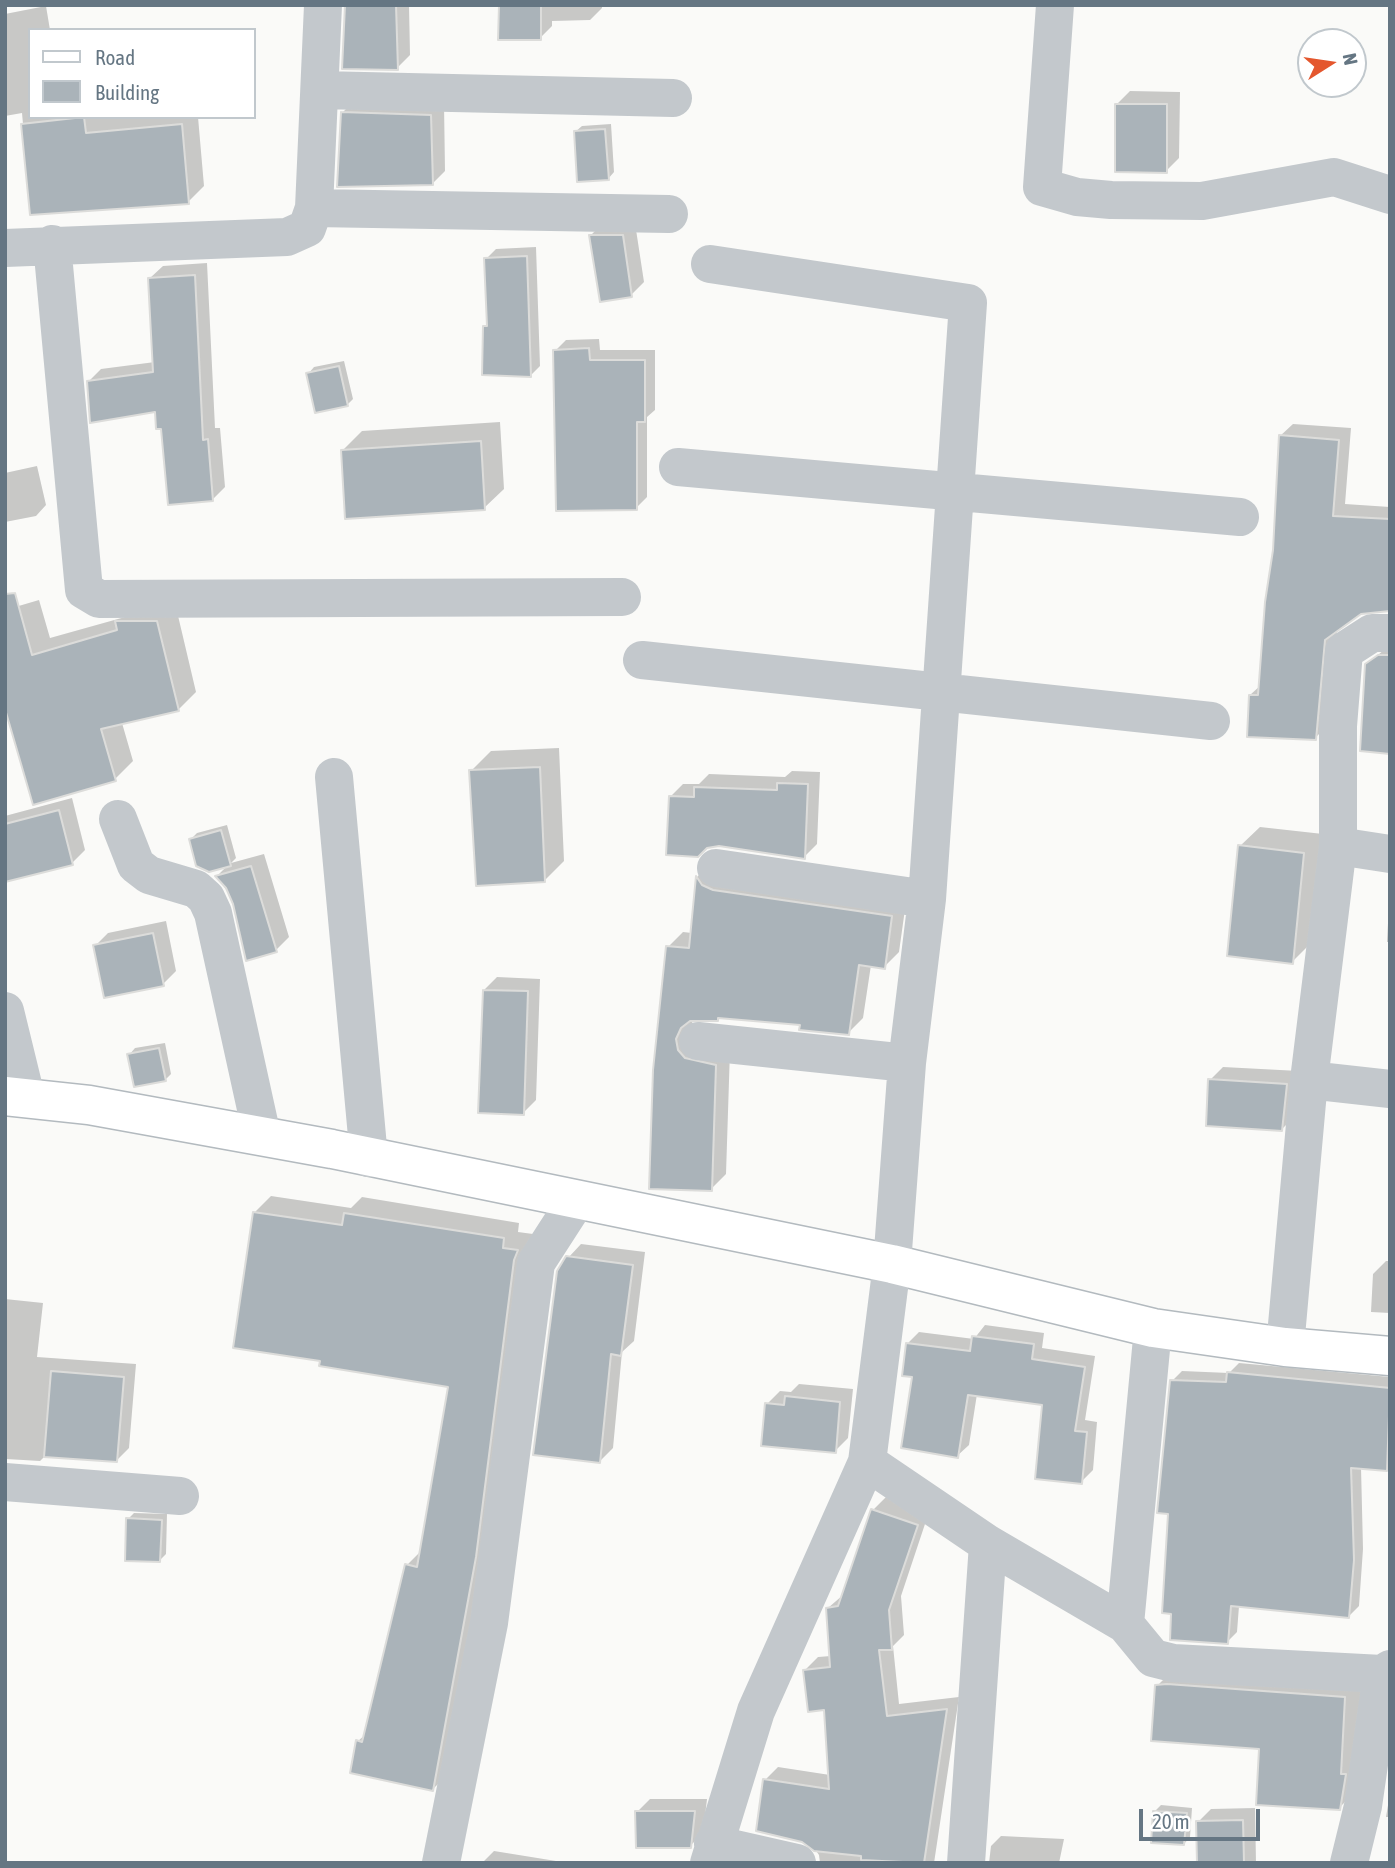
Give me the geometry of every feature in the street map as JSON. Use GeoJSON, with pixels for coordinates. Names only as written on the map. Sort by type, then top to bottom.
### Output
{"type":"FeatureCollection","features":[{"type":"Feature","properties":{"kind":"main road"},"geometry":{"type":"LineString","coordinates":[[16,1096],[262,1136],[892,1264],[1153,1328],[1285,1347],[1390,1356]]}},
{"type":"Feature","properties":{"kind":"street"},"geometry":{"type":"LineString","coordinates":[[5,248],[52,244],[102,246],[287,237],[307,228],[314,208],[323,5]]}},
{"type":"Feature","properties":{"kind":"street"},"geometry":{"type":"LineString","coordinates":[[1055,5],[1042,187],[1077,197],[1111,201],[1202,201],[1334,177],[1390,195]]}},
{"type":"Feature","properties":{"kind":"street"},"geometry":{"type":"LineString","coordinates":[[320,90],[673,98]]}},
{"type":"Feature","properties":{"kind":"street"},"geometry":{"type":"LineString","coordinates":[[314,208],[669,214]]}},
{"type":"Feature","properties":{"kind":"street"},"geometry":{"type":"LineString","coordinates":[[52,244],[84,590],[99,599],[622,597]]}},
{"type":"Feature","properties":{"kind":"street"},"geometry":{"type":"LineString","coordinates":[[710,264],[968,303],[927,899],[908,1063],[892,1264],[867,1462],[756,1711],[711,1853],[797,1863]]}},
{"type":"Feature","properties":{"kind":"street"},"geometry":{"type":"LineString","coordinates":[[678,467],[1240,517]]}},
{"type":"Feature","properties":{"kind":"street"},"geometry":{"type":"LineString","coordinates":[[1285,1347],[1309,1080],[1338,846],[1338,726],[1344,651],[1372,633],[1390,633]]}},
{"type":"Feature","properties":{"kind":"street"},"geometry":{"type":"LineString","coordinates":[[642,660],[1211,721]]}},
{"type":"Feature","properties":{"kind":"street"},"geometry":{"type":"LineString","coordinates":[[334,776],[369,1158]]}},
{"type":"Feature","properties":{"kind":"street"},"geometry":{"type":"LineString","coordinates":[[118,819],[136,864],[149,875],[196,889],[206,898],[213,914],[262,1136]]}},
{"type":"Feature","properties":{"kind":"street"},"geometry":{"type":"LineString","coordinates":[[1338,846],[1390,853]]}},
{"type":"Feature","properties":{"kind":"street"},"geometry":{"type":"LineString","coordinates":[[716,868],[927,899]]}},
{"type":"Feature","properties":{"kind":"street"},"geometry":{"type":"LineString","coordinates":[[5,1010],[16,1096]]}},
{"type":"Feature","properties":{"kind":"street"},"geometry":{"type":"LineString","coordinates":[[698,1041],[908,1063]]}},
{"type":"Feature","properties":{"kind":"street"},"geometry":{"type":"LineString","coordinates":[[1309,1080],[1390,1089]]}},
{"type":"Feature","properties":{"kind":"street"},"geometry":{"type":"LineString","coordinates":[[441,1863],[489,1623],[536,1263],[576,1201]]}},
{"type":"Feature","properties":{"kind":"street"},"geometry":{"type":"LineString","coordinates":[[1125,1624],[1153,1328]]}},
{"type":"Feature","properties":{"kind":"street"},"geometry":{"type":"LineString","coordinates":[[867,1462],[988,1544],[1125,1624],[1153,1658],[1173,1663],[1386,1672],[1363,1806],[1349,1863]]}},
{"type":"Feature","properties":{"kind":"street"},"geometry":{"type":"LineString","coordinates":[[5,1482],[180,1496]]}},
{"type":"Feature","properties":{"kind":"street"},"geometry":{"type":"LineString","coordinates":[[966,1863],[988,1544]]}},
{"type":"Feature","properties":{"kind":"building"},"geometry":{"type":"Polygon","coordinates":[[[345,5],[396,5],[398,70],[342,69],[345,5]]]}},
{"type":"Feature","properties":{"kind":"building"},"geometry":{"type":"Polygon","coordinates":[[[499,5],[541,5],[541,40],[498,40],[499,5]]]}},
{"type":"Feature","properties":{"kind":"building"},"geometry":{"type":"Polygon","coordinates":[[[1115,104],[1167,104],[1167,173],[1115,172],[1115,104]]]}},
{"type":"Feature","properties":{"kind":"building"},"geometry":{"type":"Polygon","coordinates":[[[341,112],[431,115],[433,185],[337,187],[341,112]]]}},
{"type":"Feature","properties":{"kind":"building"},"geometry":{"type":"Polygon","coordinates":[[[84,119],[86,133],[182,124],[189,204],[30,215],[21,124],[84,119]]]}},
{"type":"Feature","properties":{"kind":"building"},"geometry":{"type":"Polygon","coordinates":[[[605,129],[609,180],[577,182],[574,131],[605,129]]]}},
{"type":"Feature","properties":{"kind":"building"},"geometry":{"type":"Polygon","coordinates":[[[589,235],[623,235],[632,297],[600,302],[589,235]]]}},
{"type":"Feature","properties":{"kind":"building"},"geometry":{"type":"Polygon","coordinates":[[[527,256],[531,377],[482,375],[483,326],[487,326],[484,258],[527,256]]]}},
{"type":"Feature","properties":{"kind":"building"},"geometry":{"type":"Polygon","coordinates":[[[195,275],[203,440],[208,439],[213,501],[168,505],[161,429],[156,429],[155,412],[90,423],[87,381],[153,372],[148,278],[195,275]]]}},
{"type":"Feature","properties":{"kind":"building"},"geometry":{"type":"Polygon","coordinates":[[[589,348],[590,360],[645,360],[645,422],[637,422],[637,510],[556,511],[553,350],[589,348]]]}},
{"type":"Feature","properties":{"kind":"building"},"geometry":{"type":"Polygon","coordinates":[[[339,366],[348,406],[315,413],[306,373],[339,366]]]}},
{"type":"Feature","properties":{"kind":"building"},"geometry":{"type":"Polygon","coordinates":[[[1279,435],[1339,440],[1333,516],[1390,519],[1390,611],[1361,614],[1325,640],[1316,740],[1247,737],[1249,695],[1258,695],[1265,602],[1273,550],[1279,435]]]}},
{"type":"Feature","properties":{"kind":"building"},"geometry":{"type":"Polygon","coordinates":[[[481,441],[485,510],[345,519],[341,450],[481,441]]]}},
{"type":"Feature","properties":{"kind":"building"},"geometry":{"type":"Polygon","coordinates":[[[15,593],[32,655],[117,630],[115,621],[157,621],[179,711],[101,729],[116,781],[33,805],[5,709],[5,594],[15,593]]]}},
{"type":"Feature","properties":{"kind":"building"},"geometry":{"type":"Polygon","coordinates":[[[1378,655],[1390,655],[1390,754],[1360,751],[1365,664],[1378,655]]]}},
{"type":"Feature","properties":{"kind":"building"},"geometry":{"type":"Polygon","coordinates":[[[540,767],[545,882],[476,886],[469,770],[540,767]]]}},
{"type":"Feature","properties":{"kind":"building"},"geometry":{"type":"Polygon","coordinates":[[[777,783],[808,784],[805,859],[719,846],[707,848],[698,857],[666,855],[669,796],[694,797],[694,787],[777,790],[777,783]]]}},
{"type":"Feature","properties":{"kind":"building"},"geometry":{"type":"Polygon","coordinates":[[[59,810],[73,865],[5,882],[5,824],[59,810]]]}},
{"type":"Feature","properties":{"kind":"building"},"geometry":{"type":"Polygon","coordinates":[[[221,830],[231,866],[209,872],[196,866],[189,839],[221,830]]]}},
{"type":"Feature","properties":{"kind":"building"},"geometry":{"type":"Polygon","coordinates":[[[1238,845],[1304,853],[1293,964],[1227,956],[1238,845]]]}},
{"type":"Feature","properties":{"kind":"building"},"geometry":{"type":"Polygon","coordinates":[[[251,866],[277,952],[246,961],[233,904],[226,888],[215,876],[251,866]]]}},
{"type":"Feature","properties":{"kind":"building"},"geometry":{"type":"Polygon","coordinates":[[[696,876],[702,885],[713,890],[892,916],[885,969],[859,965],[849,1035],[799,1030],[800,1025],[718,1018],[718,1021],[690,1021],[681,1028],[676,1039],[678,1050],[685,1058],[716,1065],[712,1191],[649,1189],[653,1070],[666,946],[689,948],[696,876]]]}},
{"type":"Feature","properties":{"kind":"building"},"geometry":{"type":"Polygon","coordinates":[[[153,933],[164,986],[104,998],[93,945],[153,933]]]}},
{"type":"Feature","properties":{"kind":"building"},"geometry":{"type":"Polygon","coordinates":[[[483,990],[528,991],[524,1115],[478,1113],[483,990]]]}},
{"type":"Feature","properties":{"kind":"building"},"geometry":{"type":"Polygon","coordinates":[[[159,1048],[166,1081],[134,1087],[127,1054],[159,1048]]]}},
{"type":"Feature","properties":{"kind":"building"},"geometry":{"type":"Polygon","coordinates":[[[1208,1079],[1287,1084],[1282,1131],[1206,1126],[1208,1079]]]}},
{"type":"Feature","properties":{"kind":"building"},"geometry":{"type":"Polygon","coordinates":[[[253,1212],[342,1225],[344,1213],[504,1238],[503,1248],[518,1250],[514,1260],[476,1557],[433,1791],[350,1773],[356,1740],[362,1742],[405,1564],[417,1567],[448,1387],[319,1366],[320,1361],[233,1348],[253,1212]]]}},
{"type":"Feature","properties":{"kind":"building"},"geometry":{"type":"Polygon","coordinates":[[[566,1256],[633,1265],[621,1356],[611,1354],[600,1463],[533,1455],[557,1271],[566,1256]]]}},
{"type":"Feature","properties":{"kind":"building"},"geometry":{"type":"Polygon","coordinates":[[[972,1336],[1034,1344],[1032,1359],[1085,1367],[1075,1431],[1087,1432],[1082,1484],[1035,1479],[1042,1405],[968,1395],[958,1458],[901,1448],[912,1377],[902,1376],[906,1343],[970,1351],[972,1336]]]}},
{"type":"Feature","properties":{"kind":"building"},"geometry":{"type":"Polygon","coordinates":[[[51,1371],[124,1377],[117,1462],[44,1457],[51,1371]]]}},
{"type":"Feature","properties":{"kind":"building"},"geometry":{"type":"Polygon","coordinates":[[[1227,1372],[1390,1388],[1387,1471],[1351,1468],[1354,1560],[1349,1618],[1231,1606],[1228,1644],[1170,1640],[1171,1614],[1162,1613],[1168,1514],[1157,1513],[1170,1380],[1226,1382],[1227,1372]]]}},
{"type":"Feature","properties":{"kind":"building"},"geometry":{"type":"Polygon","coordinates":[[[785,1396],[840,1402],[836,1453],[761,1446],[765,1403],[784,1405],[785,1396]]]}},
{"type":"Feature","properties":{"kind":"building"},"geometry":{"type":"Polygon","coordinates":[[[871,1509],[918,1525],[889,1610],[892,1650],[879,1650],[887,1716],[947,1709],[924,1863],[861,1860],[861,1856],[814,1851],[802,1842],[756,1831],[763,1779],[829,1789],[824,1710],[808,1712],[803,1670],[830,1667],[826,1608],[838,1606],[871,1509]]]}},
{"type":"Feature","properties":{"kind":"building"},"geometry":{"type":"Polygon","coordinates":[[[126,1518],[162,1520],[160,1562],[125,1561],[126,1518]]]}},
{"type":"Feature","properties":{"kind":"building"},"geometry":{"type":"Polygon","coordinates":[[[1155,1685],[1345,1697],[1341,1774],[1346,1774],[1340,1810],[1256,1805],[1259,1749],[1151,1741],[1155,1685]]]}},
{"type":"Feature","properties":{"kind":"building"},"geometry":{"type":"Polygon","coordinates":[[[635,1811],[695,1811],[691,1848],[636,1848],[635,1811]]]}},
{"type":"Feature","properties":{"kind":"building"},"geometry":{"type":"Polygon","coordinates":[[[1153,1811],[1187,1813],[1184,1845],[1151,1843],[1153,1811]]]}},
{"type":"Feature","properties":{"kind":"building"},"geometry":{"type":"Polygon","coordinates":[[[1243,1820],[1244,1863],[1197,1863],[1196,1821],[1243,1820]]]}}]}
